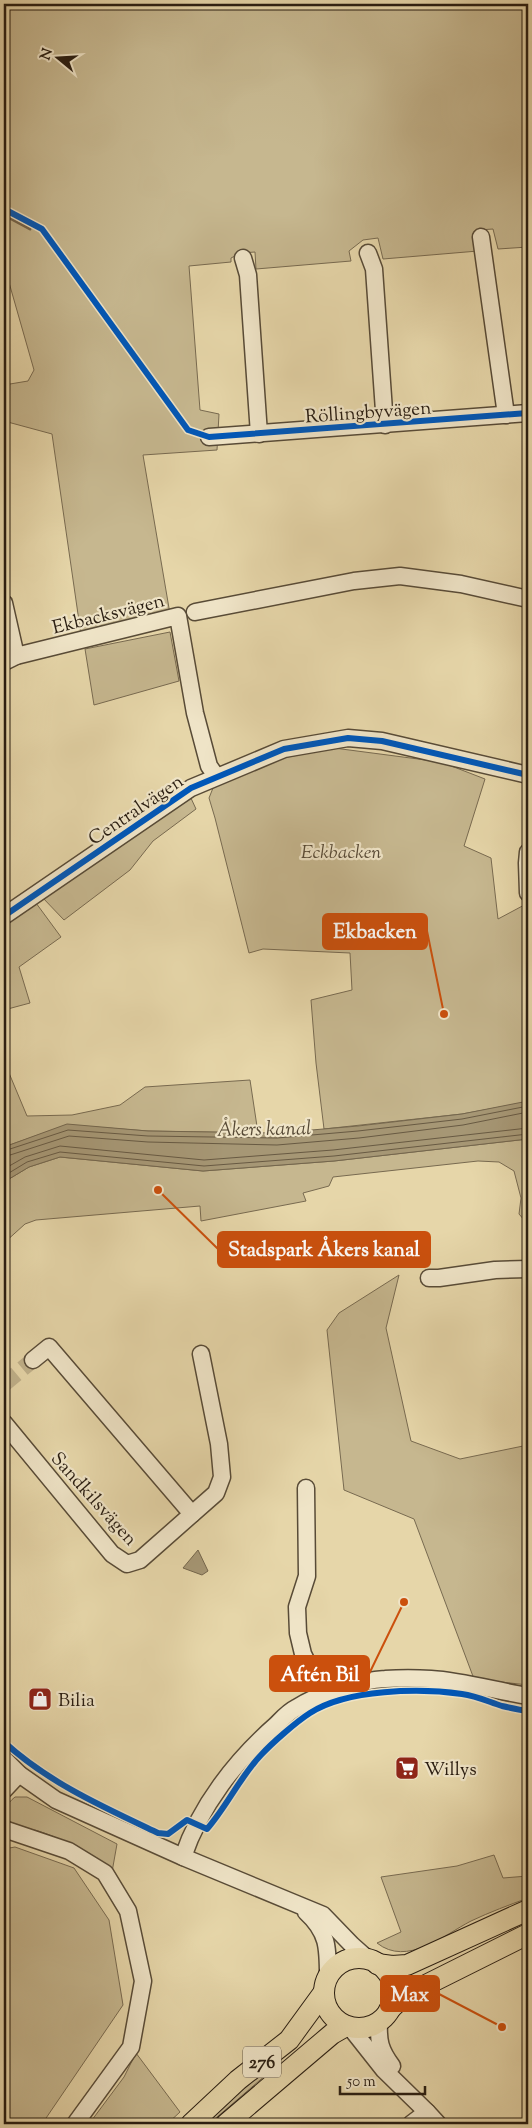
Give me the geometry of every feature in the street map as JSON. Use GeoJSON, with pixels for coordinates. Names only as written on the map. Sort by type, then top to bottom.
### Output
{"type":"FeatureCollection","features":[{"type":"Feature","properties":{"kind":"main road"},"geometry":{"type":"LineString","coordinates":[[528,1910],[406,1965],[392,1966],[363,1959],[340,1964],[326,1984],[324,2000],[331,2014],[348,2027],[365,2027],[384,2016],[404,1996],[528,1934]]}},
{"type":"Feature","properties":{"kind":"main road"},"geometry":{"type":"LineString","coordinates":[[373,1962],[383,1968],[391,1981],[393,1995],[384,2016]]}},
{"type":"Feature","properties":{"kind":"main road","name":"276"},"geometry":{"type":"LineString","coordinates":[[191,2124],[238,2080],[288,2040],[326,1984]]}},
{"type":"Feature","properties":{"kind":"main road","name":"276"},"geometry":{"type":"LineString","coordinates":[[226,2124],[332,2034],[348,2027]]}},
{"type":"Feature","properties":{"kind":"street"},"geometry":{"type":"LineString","coordinates":[[481,237],[506,415]]}},
{"type":"Feature","properties":{"kind":"street","name":"Röllingbyvägen"},"geometry":{"type":"LineString","coordinates":[[368,253],[374,269],[385,425]]}},
{"type":"Feature","properties":{"kind":"street"},"geometry":{"type":"LineString","coordinates":[[243,258],[248,276],[259,434]]}},
{"type":"Feature","properties":{"kind":"street","name":"Röllingbyvägen"},"geometry":{"type":"LineString","coordinates":[[209,437],[528,413]]}},
{"type":"Feature","properties":{"kind":"street"},"geometry":{"type":"LineString","coordinates":[[195,612],[354,581],[400,576],[461,584],[528,599]]}},
{"type":"Feature","properties":{"kind":"street"},"geometry":{"type":"LineString","coordinates":[[4,603],[10,659]]}},
{"type":"Feature","properties":{"kind":"street","name":"Ekbacksvägen"},"geometry":{"type":"LineString","coordinates":[[10,659],[178,616],[194,713],[208,766],[216,776]]}},
{"type":"Feature","properties":{"kind":"street","name":"Centralvägen"},"geometry":{"type":"LineString","coordinates":[[4,916],[191,788],[284,749],[348,738],[382,741],[528,775]]}},
{"type":"Feature","properties":{"kind":"street"},"geometry":{"type":"LineString","coordinates":[[528,852],[528,893]]}},
{"type":"Feature","properties":{"kind":"street"},"geometry":{"type":"LineString","coordinates":[[429,1278],[495,1270],[528,1269]]}},
{"type":"Feature","properties":{"kind":"street"},"geometry":{"type":"LineString","coordinates":[[33,1360],[49,1347],[192,1514]]}},
{"type":"Feature","properties":{"kind":"street","name":"Sandkilsvägen"},"geometry":{"type":"LineString","coordinates":[[4,1423],[112,1554],[127,1564],[140,1560],[216,1493],[222,1477],[219,1444],[201,1354]]}},
{"type":"Feature","properties":{"kind":"street"},"geometry":{"type":"LineString","coordinates":[[306,1488],[307,1576],[297,1607],[298,1632],[304,1654],[324,1696]]}},
{"type":"Feature","properties":{"kind":"street"},"geometry":{"type":"LineString","coordinates":[[182,1857],[189,1838],[229,1773],[256,1743],[295,1708],[365,1681],[384,1679],[432,1679],[528,1696]]}},
{"type":"Feature","properties":{"kind":"street"},"geometry":{"type":"LineString","coordinates":[[4,1759],[19,1774],[56,1800],[182,1857],[322,1915],[352,1946],[373,1962]]}},
{"type":"Feature","properties":{"kind":"street"},"geometry":{"type":"LineString","coordinates":[[4,1790],[19,1774]]}},
{"type":"Feature","properties":{"kind":"street"},"geometry":{"type":"LineString","coordinates":[[4,1829],[69,1851],[106,1873],[128,1911],[143,1981],[131,2047],[75,2124]]}},
{"type":"Feature","properties":{"kind":"street"},"geometry":{"type":"LineString","coordinates":[[297,1904],[315,1920],[326,1937],[326,1984]]}},
{"type":"Feature","properties":{"kind":"street"},"geometry":{"type":"LineString","coordinates":[[384,2016],[378,2036],[382,2053],[427,2112]]}},
{"type":"Feature","properties":{"kind":"street"},"geometry":{"type":"LineString","coordinates":[[348,2027],[384,2070],[438,2124]]}},
{"type":"Feature","properties":{"kind":"street"},"geometry":{"type":"LineString","coordinates":[[411,2124],[427,2112]]}},
{"type":"Feature","properties":{"kind":"green space"},"geometry":{"type":"Polygon","coordinates":[[[4,4],[528,4],[528,247],[498,249],[493,229],[479,230],[478,251],[383,259],[378,238],[363,240],[349,251],[351,261],[256,269],[255,252],[241,253],[231,258],[231,262],[189,266],[200,410],[219,414],[217,450],[143,455],[170,614],[81,635],[52,434],[4,421],[4,385],[28,381],[34,370],[4,265],[4,4]]]}},
{"type":"Feature","properties":{"kind":"green space"},"geometry":{"type":"Polygon","coordinates":[[[170,632],[179,681],[94,705],[85,649],[170,632]]]}},
{"type":"Feature","properties":{"kind":"green space","name":"Eckbacken"},"geometry":{"type":"Polygon","coordinates":[[[334,748],[441,762],[485,779],[464,846],[491,858],[498,919],[528,903],[528,1102],[462,1114],[324,1129],[311,1000],[352,990],[350,953],[263,949],[249,953],[209,798],[213,788],[273,760],[334,748]]]}},
{"type":"Feature","properties":{"kind":"green space"},"geometry":{"type":"Polygon","coordinates":[[[190,796],[196,809],[153,841],[130,870],[64,920],[42,897],[190,796]]]}},
{"type":"Feature","properties":{"kind":"green space"},"geometry":{"type":"Polygon","coordinates":[[[36,903],[61,937],[19,967],[30,1003],[4,1010],[4,924],[36,903]]]}},
{"type":"Feature","properties":{"kind":"green space"},"geometry":{"type":"Polygon","coordinates":[[[9,1073],[27,1116],[72,1115],[120,1105],[145,1087],[250,1080],[258,1133],[148,1131],[67,1125],[4,1147],[4,1075],[9,1073]]]}},
{"type":"Feature","properties":{"kind":"green space"},"geometry":{"type":"Polygon","coordinates":[[[528,1139],[528,1159],[525,1165],[528,1175],[528,1234],[525,1221],[519,1214],[521,1198],[514,1171],[499,1162],[478,1161],[333,1177],[329,1186],[303,1193],[306,1201],[201,1221],[200,1206],[36,1220],[25,1224],[4,1243],[4,1182],[29,1167],[60,1157],[203,1171],[334,1161],[528,1139]]]}},
{"type":"Feature","properties":{"kind":"green space"},"geometry":{"type":"Polygon","coordinates":[[[399,1275],[386,1328],[411,1441],[460,1459],[528,1445],[528,1685],[474,1679],[414,1519],[344,1490],[327,1330],[339,1313],[399,1275]]]}},
{"type":"Feature","properties":{"kind":"green space"},"geometry":{"type":"Polygon","coordinates":[[[15,1797],[27,1797],[117,1844],[112,1872],[88,1855],[63,1841],[39,1831],[16,1825],[7,1820],[7,1807],[15,1797]]]}},
{"type":"Feature","properties":{"kind":"green space"},"geometry":{"type":"Polygon","coordinates":[[[15,1847],[74,1868],[109,1920],[123,2005],[42,2124],[4,2124],[4,1849],[15,1847]]]}},
{"type":"Feature","properties":{"kind":"green space"},"geometry":{"type":"Polygon","coordinates":[[[494,1855],[503,1878],[528,1876],[528,1898],[471,1921],[425,1946],[413,1950],[401,1952],[389,1950],[377,1943],[401,1932],[381,1877],[457,1866],[494,1855]]]}},
{"type":"Feature","properties":{"kind":"green space"},"geometry":{"type":"Polygon","coordinates":[[[136,2053],[180,2112],[167,2124],[89,2124],[124,2077],[136,2053]]]}},
{"type":"Feature","properties":{"kind":"green space"},"geometry":{"type":"Polygon","coordinates":[[[274,2068],[209,2124],[198,2124],[248,2084],[274,2068]]]}},
{"type":"Feature","properties":{"kind":"water"},"geometry":{"type":"Polygon","coordinates":[[[528,1101],[528,1139],[334,1161],[203,1171],[60,1157],[29,1167],[4,1182],[4,1147],[67,1124],[148,1131],[277,1133],[462,1114],[528,1101]]]}},
{"type":"Feature","properties":{"kind":"water"},"geometry":{"type":"Polygon","coordinates":[[[198,1550],[208,1571],[202,1575],[183,1568],[198,1550]]]}},
{"type":"Feature","properties":{"kind":"waterway"},"geometry":{"type":"LineString","coordinates":[[4,215],[30,229]]}},
{"type":"Feature","properties":{"kind":"tunnel"},"geometry":{"type":"LineString","coordinates":[[4,1384],[33,1360]]}},
{"type":"Feature","properties":{"kind":"cycle path"},"geometry":{"type":"LineString","coordinates":[[4,209],[42,229],[188,430],[209,437],[528,413]]}},
{"type":"Feature","properties":{"kind":"cycle path"},"geometry":{"type":"LineString","coordinates":[[4,916],[191,788],[284,749],[348,738],[382,741],[528,775]]}},
{"type":"Feature","properties":{"kind":"cycle path"},"geometry":{"type":"LineString","coordinates":[[4,1742],[39,1770],[77,1793],[158,1833],[168,1834],[187,1820],[207,1829],[261,1755],[298,1722],[325,1705],[343,1699],[384,1692],[426,1691],[467,1695],[502,1706],[528,1711]]}},
{"type":"Feature","properties":{"kind":"place","name":"Ekbacken"},"geometry":{"type":"Point","coordinates":[444,1014]}},
{"type":"Feature","properties":{"kind":"place","name":"Stadspark Åkers kanal"},"geometry":{"type":"Point","coordinates":[158,1190]}},
{"type":"Feature","properties":{"kind":"place","name":"Aftén Bil"},"geometry":{"type":"Point","coordinates":[404,1602]}},
{"type":"Feature","properties":{"kind":"place","name":"Bilia"},"geometry":{"type":"Point","coordinates":[40,1699]}},
{"type":"Feature","properties":{"kind":"place","name":"Willys"},"geometry":{"type":"Point","coordinates":[407,1768]}},
{"type":"Feature","properties":{"kind":"place","name":"Max"},"geometry":{"type":"Point","coordinates":[502,2027]}},
{"type":"Feature","properties":{"kind":"water label","name":"Åkers kanal"},"geometry":{"type":"Point","coordinates":[264,1128]}}]}
